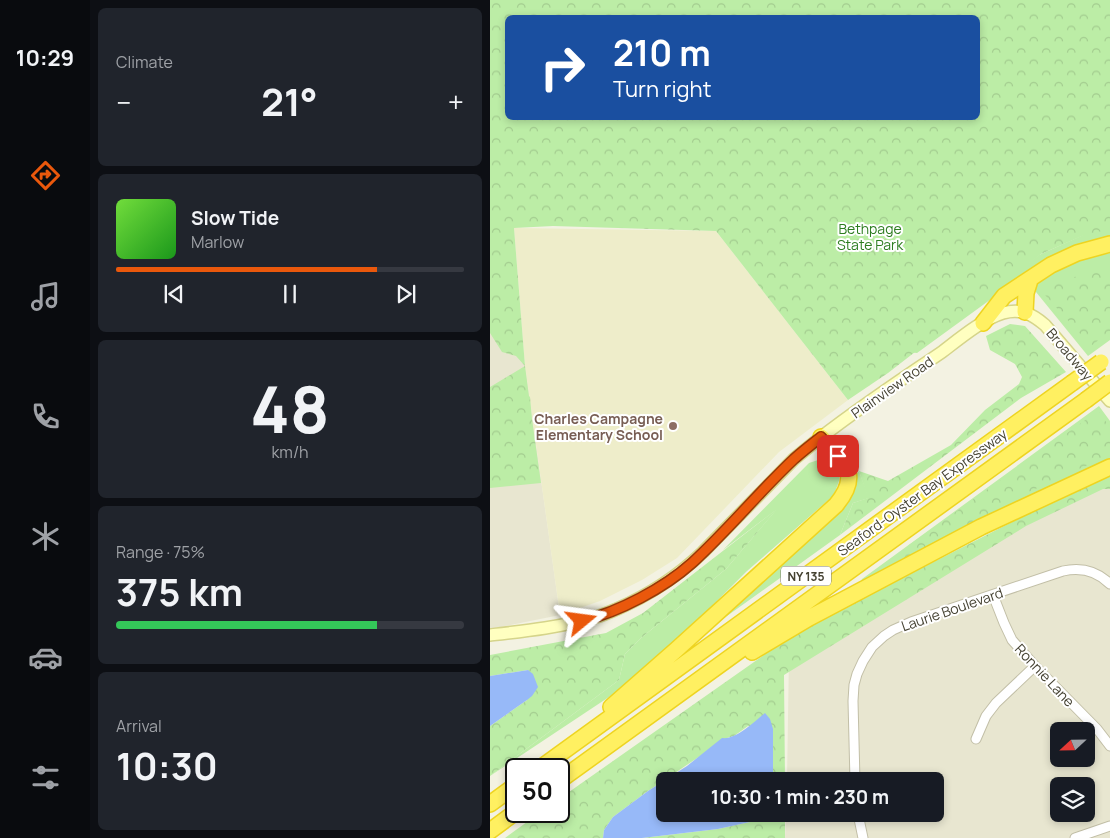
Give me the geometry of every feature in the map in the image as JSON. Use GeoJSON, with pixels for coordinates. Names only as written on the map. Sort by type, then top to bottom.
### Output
{"type":"FeatureCollection","features":[{"type":"Feature","properties":{"kind":"highway"},"geometry":{"type":"LineString","coordinates":[[983,323],[1004,296],[1051,265],[1089,249],[1110,244]]}},
{"type":"Feature","properties":{"kind":"highway"},"geometry":{"type":"LineString","coordinates":[[1024,312],[1026,293],[1030,280]]}},
{"type":"Feature","properties":{"kind":"highway","name":"Seaford-Oyster Bay Expressway"},"geometry":{"type":"LineString","coordinates":[[554,758],[1106,358]]}},
{"type":"Feature","properties":{"kind":"highway","name":"Seaford-Oyster Bay Expressway"},"geometry":{"type":"LineString","coordinates":[[570,773],[1110,382]]}},
{"type":"Feature","properties":{"kind":"highway"},"geometry":{"type":"LineString","coordinates":[[561,753],[624,694],[676,650],[836,506],[845,494],[848,480],[846,467],[821,437]]}},
{"type":"Feature","properties":{"kind":"highway"},"geometry":{"type":"LineString","coordinates":[[690,687],[815,615],[981,527],[1110,467]]}},
{"type":"Feature","properties":{"kind":"highway"},"geometry":{"type":"LineString","coordinates":[[490,804],[505,794]]}},
{"type":"Feature","properties":{"kind":"highway"},"geometry":{"type":"LineString","coordinates":[[490,831],[505,820]]}},
{"type":"Feature","properties":{"kind":"main road","name":"Plainview Road"},"geometry":{"type":"LineString","coordinates":[[490,635],[566,624],[597,617],[662,586],[691,564],[794,459],[821,437],[983,323],[1004,312],[1024,312]]}},
{"type":"Feature","properties":{"kind":"main road","name":"Broadway"},"geometry":{"type":"LineString","coordinates":[[1024,312],[1036,317],[1045,325],[1110,402]]}},
{"type":"Feature","properties":{"kind":"street","name":"Laurie Boulevard"},"geometry":{"type":"LineString","coordinates":[[856,772],[854,685],[862,661],[872,647],[884,636],[911,622],[1071,569],[1083,569],[1098,574],[1110,584]]}},
{"type":"Feature","properties":{"kind":"street","name":"Ronnie Lane"},"geometry":{"type":"LineString","coordinates":[[993,595],[1012,640],[1097,729],[1110,746]]}},
{"type":"Feature","properties":{"kind":"street"},"geometry":{"type":"LineString","coordinates":[[976,740],[986,716],[996,703],[1035,666]]}},
{"type":"Feature","properties":{"kind":"street"},"geometry":{"type":"LineString","coordinates":[[860,822],[863,838]]}},
{"type":"Feature","properties":{"kind":"street"},"geometry":{"type":"LineString","coordinates":[[1074,838],[1110,826]]}},
{"type":"Feature","properties":{"kind":"shaded area"},"geometry":{"type":"Polygon","coordinates":[[[490,227],[525,366],[560,615],[490,629],[490,227]]]}},
{"type":"Feature","properties":{"kind":"shaded area","name":"Charles Campagne Elementary School"},"geometry":{"type":"Polygon","coordinates":[[[514,228],[716,231],[848,400],[779,452],[677,558],[642,580],[600,601],[560,615],[525,366],[514,228]]]}},
{"type":"Feature","properties":{"kind":"shaded area"},"geometry":{"type":"Polygon","coordinates":[[[1110,482],[1110,838],[785,838],[786,822],[944,822],[944,772],[787,772],[789,655],[961,554],[1110,482]]]}},
{"type":"Feature","properties":{"kind":"green space","name":"Bethpage State Park"},"geometry":{"type":"Polygon","coordinates":[[[490,0],[1110,0],[1110,229],[1082,236],[1041,254],[888,373],[848,400],[716,231],[553,226],[514,228],[525,366],[516,356],[502,352],[490,333],[490,0]]]}},
{"type":"Feature","properties":{"kind":"green space"},"geometry":{"type":"Polygon","coordinates":[[[1110,228],[1110,237],[1087,242],[1057,254],[1035,267],[917,353],[908,352],[1039,255],[1092,231],[1110,228]]]}},
{"type":"Feature","properties":{"kind":"green space"},"geometry":{"type":"Polygon","coordinates":[[[1110,253],[1110,340],[1088,356],[1032,285],[1049,274],[1083,258],[1110,253]]]}},
{"type":"Feature","properties":{"kind":"green space"},"geometry":{"type":"Polygon","coordinates":[[[1110,267],[1110,331],[1091,346],[1045,295],[1060,281],[1110,267]]]}},
{"type":"Feature","properties":{"kind":"green space"},"geometry":{"type":"Polygon","coordinates":[[[1010,324],[1025,326],[1066,372],[1021,398],[840,535],[853,503],[868,498],[859,471],[888,481],[951,445],[985,410],[1019,384],[1022,377],[1015,364],[990,350],[986,336],[1010,324]]]}},
{"type":"Feature","properties":{"kind":"green space"},"geometry":{"type":"Polygon","coordinates":[[[525,366],[541,483],[490,488],[490,387],[525,366]]]}},
{"type":"Feature","properties":{"kind":"green space"},"geometry":{"type":"Polygon","coordinates":[[[1099,406],[1110,421],[1110,461],[1055,484],[978,521],[860,583],[862,579],[1099,406]]]}},
{"type":"Feature","properties":{"kind":"green space"},"geometry":{"type":"Polygon","coordinates":[[[1098,411],[1110,427],[1110,455],[1033,490],[900,561],[909,545],[1098,411]]]}},
{"type":"Feature","properties":{"kind":"green space"},"geometry":{"type":"Polygon","coordinates":[[[821,459],[831,459],[838,468],[839,481],[833,496],[747,571],[681,637],[621,689],[517,758],[514,758],[619,680],[625,654],[641,638],[726,569],[776,510],[723,550],[809,463],[821,459]]]}},
{"type":"Feature","properties":{"kind":"green space"},"geometry":{"type":"Polygon","coordinates":[[[859,471],[869,498],[853,503],[840,535],[706,631],[845,506],[853,493],[856,475],[859,471]]]}},
{"type":"Feature","properties":{"kind":"green space"},"geometry":{"type":"Polygon","coordinates":[[[1110,474],[1110,489],[1103,489],[1026,526],[784,675],[785,772],[773,772],[773,729],[748,726],[676,772],[656,772],[656,786],[613,817],[604,830],[603,838],[505,838],[526,823],[570,823],[570,791],[798,631],[1110,474]]]}},
{"type":"Feature","properties":{"kind":"green space"},"geometry":{"type":"Polygon","coordinates":[[[778,508],[726,569],[641,638],[625,654],[619,680],[514,758],[505,758],[505,765],[490,776],[490,726],[527,700],[528,670],[490,676],[490,655],[606,633],[643,613],[778,508]]]}},
{"type":"Feature","properties":{"kind":"green space"},"geometry":{"type":"Polygon","coordinates":[[[750,822],[785,822],[785,838],[642,838],[718,829],[750,822]]]}},
{"type":"Feature","properties":{"kind":"water"},"geometry":{"type":"Polygon","coordinates":[[[528,670],[533,674],[538,687],[532,696],[490,726],[490,676],[528,670]]]}},
{"type":"Feature","properties":{"kind":"water"},"geometry":{"type":"Polygon","coordinates":[[[765,713],[770,719],[773,729],[773,772],[678,772],[722,738],[733,736],[765,713]]]}},
{"type":"Feature","properties":{"kind":"water"},"geometry":{"type":"Polygon","coordinates":[[[656,786],[656,822],[750,822],[718,829],[642,838],[603,838],[604,830],[613,817],[656,786]]]}},
{"type":"Feature","properties":{"kind":"place","name":"Charles Campagne Elementary School"},"geometry":{"type":"Point","coordinates":[673,426]}},
{"type":"Feature","properties":{"kind":"route"},"geometry":{"type":"LineString","coordinates":[[582,621],[597,617],[627,604],[662,586],[691,564],[794,459],[821,437],[838,456]]}}]}
